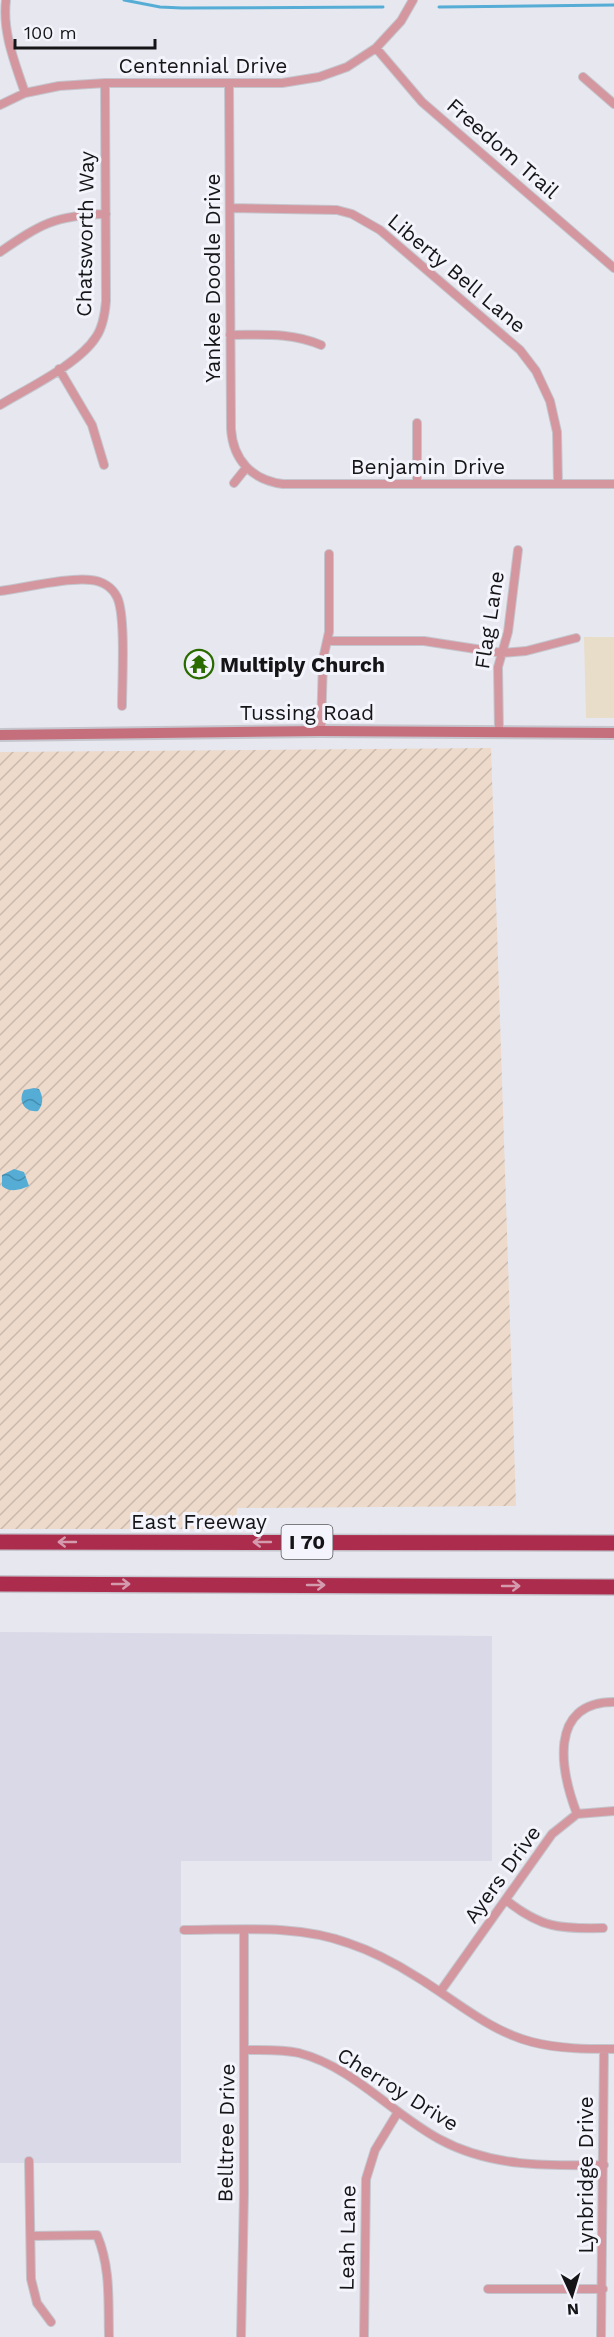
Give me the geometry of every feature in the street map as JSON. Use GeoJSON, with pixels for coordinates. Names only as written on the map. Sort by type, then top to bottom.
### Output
{"type":"FeatureCollection","features":[{"type":"Feature","properties":{"kind":"highway"},"geometry":{"type":"LineString","coordinates":[[349,1542],[472,1535],[614,1533]]}},
{"type":"Feature","properties":{"kind":"highway","name":"East Freeway"},"geometry":{"type":"LineString","coordinates":[[0,1542],[614,1543]]}},
{"type":"Feature","properties":{"kind":"highway","name":"I 70"},"geometry":{"type":"LineString","coordinates":[[0,1584],[614,1587]]}},
{"type":"Feature","properties":{"kind":"main road","name":"Tussing Road"},"geometry":{"type":"LineString","coordinates":[[0,735],[321,730],[614,733]]}},
{"type":"Feature","properties":{"kind":"street"},"geometry":{"type":"LineString","coordinates":[[6,0],[5,16],[8,37],[25,93]]}},
{"type":"Feature","properties":{"kind":"street","name":"Centennial Drive"},"geometry":{"type":"LineString","coordinates":[[0,105],[25,93],[58,86],[105,83],[282,83],[319,77],[347,67],[376,48],[401,21],[413,0]]}},
{"type":"Feature","properties":{"kind":"street","name":"Freedom Trail"},"geometry":{"type":"LineString","coordinates":[[376,48],[422,102],[613,266]]}},
{"type":"Feature","properties":{"kind":"street"},"geometry":{"type":"LineString","coordinates":[[583,77],[614,104]]}},
{"type":"Feature","properties":{"kind":"street","name":"Chatsworth Way"},"geometry":{"type":"LineString","coordinates":[[0,405],[80,355],[102,327],[106,301],[105,83]]}},
{"type":"Feature","properties":{"kind":"street","name":"Yankee Doodle Drive"},"geometry":{"type":"LineString","coordinates":[[229,84],[232,440],[246,468]]}},
{"type":"Feature","properties":{"kind":"street","name":"Liberty Bell Lane"},"geometry":{"type":"LineString","coordinates":[[230,208],[320,209],[352,214],[380,230],[423,266],[508,338],[536,371],[550,400],[554,417],[558,484]]}},
{"type":"Feature","properties":{"kind":"street"},"geometry":{"type":"LineString","coordinates":[[0,252],[48,222],[82,214],[106,214]]}},
{"type":"Feature","properties":{"kind":"street"},"geometry":{"type":"LineString","coordinates":[[230,335],[288,334],[306,338],[321,345]]}},
{"type":"Feature","properties":{"kind":"street"},"geometry":{"type":"LineString","coordinates":[[59,369],[92,425],[104,465]]}},
{"type":"Feature","properties":{"kind":"street"},"geometry":{"type":"LineString","coordinates":[[417,423],[417,484]]}},
{"type":"Feature","properties":{"kind":"street"},"geometry":{"type":"LineString","coordinates":[[234,483],[246,468]]}},
{"type":"Feature","properties":{"kind":"street","name":"Benjamin Drive"},"geometry":{"type":"LineString","coordinates":[[246,468],[263,479],[283,484],[614,484]]}},
{"type":"Feature","properties":{"kind":"street","name":"Flag Lane"},"geometry":{"type":"LineString","coordinates":[[499,733],[498,667],[508,632],[518,550]]}},
{"type":"Feature","properties":{"kind":"street"},"geometry":{"type":"LineString","coordinates":[[321,730],[323,658],[328,641],[329,554]]}},
{"type":"Feature","properties":{"kind":"street"},"geometry":{"type":"LineString","coordinates":[[0,591],[82,579],[102,582],[111,589],[116,596],[122,615],[122,706]]}},
{"type":"Feature","properties":{"kind":"street"},"geometry":{"type":"LineString","coordinates":[[328,641],[424,641],[502,653],[526,651],[576,638]]}},
{"type":"Feature","properties":{"kind":"street"},"geometry":{"type":"LineString","coordinates":[[614,1702],[595,1704],[579,1712],[572,1720],[564,1737],[565,1774],[577,1814],[614,1811]]}},
{"type":"Feature","properties":{"kind":"street","name":"Ayers Drive"},"geometry":{"type":"LineString","coordinates":[[440,1992],[552,1834],[577,1814]]}},
{"type":"Feature","properties":{"kind":"street"},"geometry":{"type":"LineString","coordinates":[[506,1900],[541,1922],[555,1927],[603,1928]]}},
{"type":"Feature","properties":{"kind":"street"},"geometry":{"type":"LineString","coordinates":[[184,1930],[301,1932],[345,1942],[382,1957],[478,2018],[507,2033],[530,2042],[558,2047],[614,2049]]}},
{"type":"Feature","properties":{"kind":"street","name":"Belltree Drive"},"geometry":{"type":"LineString","coordinates":[[241,2337],[245,2050],[244,1930]]}},
{"type":"Feature","properties":{"kind":"street","name":"Lynbridge Drive"},"geometry":{"type":"LineString","coordinates":[[601,2337],[604,2049]]}},
{"type":"Feature","properties":{"kind":"street","name":"Cherroy Drive"},"geometry":{"type":"LineString","coordinates":[[245,2050],[299,2053],[319,2061],[351,2078],[438,2139],[497,2161],[526,2164],[603,2165]]}},
{"type":"Feature","properties":{"kind":"street","name":"Leah Lane"},"geometry":{"type":"LineString","coordinates":[[364,2337],[366,2179],[375,2150],[398,2112]]}},
{"type":"Feature","properties":{"kind":"street"},"geometry":{"type":"LineString","coordinates":[[29,2161],[31,2279],[37,2302],[51,2322]]}},
{"type":"Feature","properties":{"kind":"street"},"geometry":{"type":"LineString","coordinates":[[31,2236],[97,2235],[105,2253],[108,2268],[109,2337]]}},
{"type":"Feature","properties":{"kind":"street"},"geometry":{"type":"LineString","coordinates":[[488,2289],[603,2289]]}},
{"type":"Feature","properties":{"kind":"shaded area"},"geometry":{"type":"Polygon","coordinates":[[[584,637],[614,637],[614,718],[586,718],[584,637]]]}},
{"type":"Feature","properties":{"kind":"shaded area"},"geometry":{"type":"Polygon","coordinates":[[[491,748],[516,1506],[237,1508],[236,1529],[0,1529],[0,752],[491,748]]]}},
{"type":"Feature","properties":{"kind":"shaded area"},"geometry":{"type":"Polygon","coordinates":[[[0,1632],[492,1636],[492,1861],[181,1861],[181,2163],[0,2163],[0,1632]]]}},
{"type":"Feature","properties":{"kind":"water"},"geometry":{"type":"Polygon","coordinates":[[[39,1089],[42,1097],[38,1111],[26,1108],[22,1102],[24,1090],[39,1089]]]}},
{"type":"Feature","properties":{"kind":"water"},"geometry":{"type":"Polygon","coordinates":[[[14,1169],[24,1172],[29,1186],[12,1190],[2,1186],[2,1175],[14,1169]]]}},
{"type":"Feature","properties":{"kind":"waterway"},"geometry":{"type":"LineString","coordinates":[[124,0],[160,7],[182,8],[383,7]]}},
{"type":"Feature","properties":{"kind":"waterway"},"geometry":{"type":"LineString","coordinates":[[439,7],[614,5]]}},
{"type":"Feature","properties":{"kind":"place","name":"Multiply Church"},"geometry":{"type":"Point","coordinates":[199,664]}}]}
